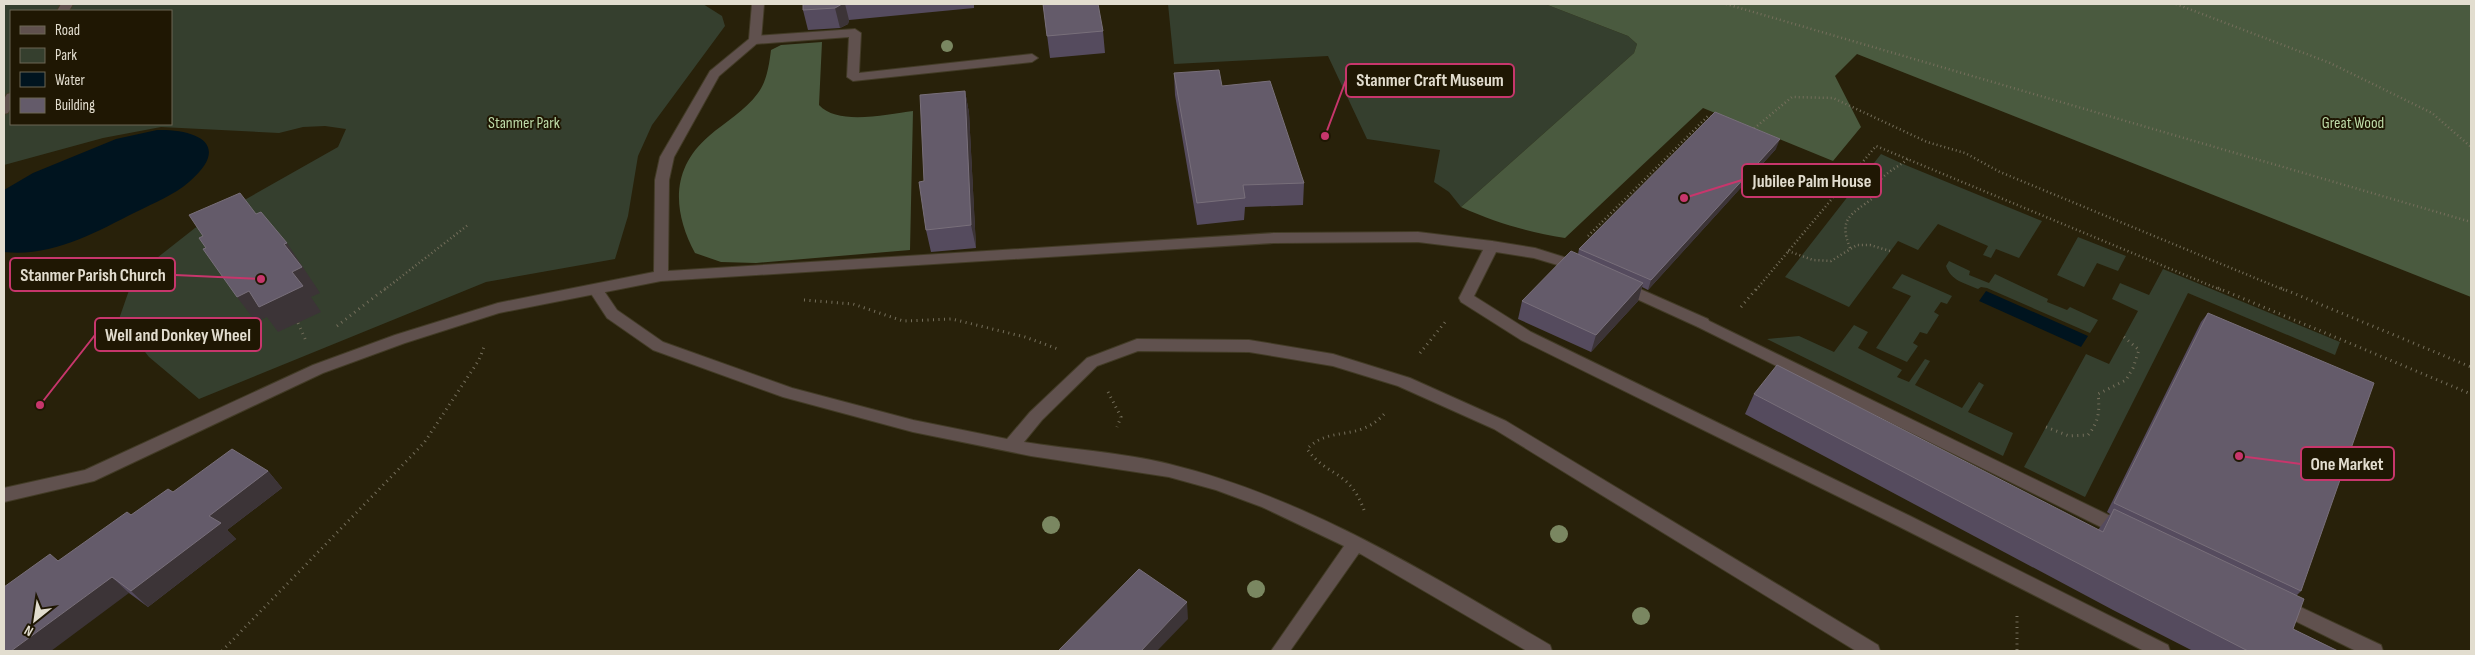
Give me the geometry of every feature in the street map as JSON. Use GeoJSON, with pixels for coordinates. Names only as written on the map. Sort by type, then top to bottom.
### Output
{"type":"FeatureCollection","features":[{"type":"Feature","properties":{"kind":"street"},"geometry":{"type":"LineString","coordinates":[[755,40],[758,4]]}},
{"type":"Feature","properties":{"kind":"street"},"geometry":{"type":"LineString","coordinates":[[661,276],[662,180],[667,157],[714,74],[755,40],[855,33],[854,77],[1032,58]]}},
{"type":"Feature","properties":{"kind":"street"},"geometry":{"type":"LineString","coordinates":[[4,495],[88,476],[318,369],[400,339],[498,308],[661,276],[1274,238],[1410,237],[1446,239],[1535,253],[1576,265],[1594,274]]}},
{"type":"Feature","properties":{"kind":"street"},"geometry":{"type":"LineString","coordinates":[[1492,246],[1466,298],[1526,336],[1904,521],[2161,651]]}},
{"type":"Feature","properties":{"kind":"street"},"geometry":{"type":"LineString","coordinates":[[1612,282],[1721,331],[1991,467],[2134,536]]}},
{"type":"Feature","properties":{"kind":"street"},"geometry":{"type":"LineString","coordinates":[[595,289],[612,314],[658,346],[789,393],[913,426],[1011,446],[1105,458],[1169,470],[1257,497],[1356,543],[1543,651]]}},
{"type":"Feature","properties":{"kind":"street"},"geometry":{"type":"LineString","coordinates":[[1011,446],[1036,416],[1092,362],[1137,345],[1249,346],[1332,360],[1404,382],[1500,424],[1871,651]]}},
{"type":"Feature","properties":{"kind":"street"},"geometry":{"type":"LineString","coordinates":[[1280,651],[1356,543]]}},
{"type":"Feature","properties":{"kind":"street"},"geometry":{"type":"LineString","coordinates":[[2268,600],[2374,651]]}},
{"type":"Feature","properties":{"kind":"path"},"geometry":{"type":"LineString","coordinates":[[1726,4],[2471,222]]}},
{"type":"Feature","properties":{"kind":"path"},"geometry":{"type":"LineString","coordinates":[[2176,4],[2330,63],[2432,113],[2471,147]]}},
{"type":"Feature","properties":{"kind":"path"},"geometry":{"type":"LineString","coordinates":[[1749,133],[1792,97],[1833,98],[1927,142],[1965,153],[2000,172],[2056,196],[2471,367]]}},
{"type":"Feature","properties":{"kind":"path"},"geometry":{"type":"LineString","coordinates":[[1576,265],[1579,244],[1708,116],[1716,119]]}},
{"type":"Feature","properties":{"kind":"path"},"geometry":{"type":"LineString","coordinates":[[1721,331],[1876,146],[2471,394]]}},
{"type":"Feature","properties":{"kind":"path"},"geometry":{"type":"LineString","coordinates":[[1850,248],[1845,236],[1844,226],[1848,215],[1873,198],[1873,189],[1877,180],[1908,159]]}},
{"type":"Feature","properties":{"kind":"path"},"geometry":{"type":"LineString","coordinates":[[330,331],[468,226]]}},
{"type":"Feature","properties":{"kind":"path"},"geometry":{"type":"LineString","coordinates":[[1788,251],[1812,260],[1830,261],[1843,256],[1850,248],[1870,245],[1890,251]]}},
{"type":"Feature","properties":{"kind":"path"},"geometry":{"type":"LineString","coordinates":[[1356,543],[1366,516],[1360,495],[1347,478],[1313,460],[1307,449],[1311,443],[1323,436],[1359,432],[1380,422],[1422,350],[1466,298]]}},
{"type":"Feature","properties":{"kind":"path"},"geometry":{"type":"LineString","coordinates":[[795,299],[853,304],[903,321],[952,319],[1025,337],[1092,362],[1121,417],[1105,458]]}},
{"type":"Feature","properties":{"kind":"path"},"geometry":{"type":"LineString","coordinates":[[222,651],[424,443],[479,360],[498,308]]}},
{"type":"Feature","properties":{"kind":"path"},"geometry":{"type":"LineString","coordinates":[[2046,428],[2069,436],[2088,435],[2098,426],[2098,394],[2104,388],[2124,382],[2134,367],[2139,350],[2124,336]]}},
{"type":"Feature","properties":{"kind":"green space","name":"Stanmer Park"},"geometry":{"type":"Polygon","coordinates":[[[4,4],[703,4],[722,16],[725,26],[652,125],[638,156],[628,216],[615,259],[486,282],[199,399],[149,357],[119,319],[134,276],[195,228],[338,147],[346,129],[325,126],[303,127],[279,133],[161,127],[103,138],[4,165],[4,4]]]}},
{"type":"Feature","properties":{"kind":"green space"},"geometry":{"type":"Polygon","coordinates":[[[1168,4],[1545,4],[1628,36],[1637,44],[1634,53],[1461,207],[1449,192],[1434,182],[1440,150],[1367,139],[1328,56],[1174,64],[1168,4]]]}},
{"type":"Feature","properties":{"kind":"green space","name":"Great Wood"},"geometry":{"type":"Polygon","coordinates":[[[1545,4],[2471,4],[2471,297],[1857,54],[1835,76],[1861,127],[1833,161],[1703,108],[1565,238],[1525,230],[1461,207],[1634,53],[1637,44],[1628,36],[1545,4]]]}},
{"type":"Feature","properties":{"kind":"green space"},"geometry":{"type":"Polygon","coordinates":[[[822,42],[819,105],[827,111],[850,117],[877,116],[913,111],[910,250],[756,263],[721,262],[695,253],[682,222],[679,207],[679,192],[687,162],[696,149],[709,136],[741,111],[758,93],[766,78],[771,50],[781,45],[822,42]]]}},
{"type":"Feature","properties":{"kind":"green space"},"geometry":{"type":"Polygon","coordinates":[[[1881,154],[2042,221],[2019,258],[1996,249],[1991,258],[1983,255],[1988,246],[1938,224],[1918,250],[1898,241],[1849,307],[1785,277],[1881,154]]]}},
{"type":"Feature","properties":{"kind":"green space"},"geometry":{"type":"Polygon","coordinates":[[[2078,237],[2126,256],[2118,271],[2097,263],[2084,287],[2057,275],[2078,237]]]}},
{"type":"Feature","properties":{"kind":"green space"},"geometry":{"type":"Polygon","coordinates":[[[1949,261],[1970,271],[1969,275],[1989,283],[1995,274],[2048,299],[2047,302],[2067,310],[2070,307],[2098,320],[2090,333],[1987,288],[1981,287],[1978,289],[1959,281],[1951,275],[1946,266],[1949,261]]]}},
{"type":"Feature","properties":{"kind":"green space"},"geometry":{"type":"Polygon","coordinates":[[[2163,269],[2340,342],[2335,355],[2188,293],[2085,497],[2024,467],[2086,354],[2109,364],[2138,311],[2112,299],[2120,283],[2149,295],[2163,269]]]}},
{"type":"Feature","properties":{"kind":"green space"},"geometry":{"type":"Polygon","coordinates":[[[1902,274],[1952,296],[1947,304],[1941,302],[1934,312],[1939,315],[1927,334],[1920,332],[1913,343],[1918,346],[1907,362],[1876,348],[1911,296],[1892,288],[1902,274]]]}},
{"type":"Feature","properties":{"kind":"green space"},"geometry":{"type":"Polygon","coordinates":[[[1854,325],[1868,332],[1858,348],[1902,370],[1897,377],[1909,382],[1925,359],[1930,361],[1915,385],[1962,408],[1979,382],[1984,385],[1968,412],[2013,433],[2003,456],[1767,339],[1799,336],[1834,352],[1854,325]]]}},
{"type":"Feature","properties":{"kind":"water"},"geometry":{"type":"Polygon","coordinates":[[[157,130],[185,132],[196,136],[209,149],[208,158],[202,169],[189,182],[164,198],[73,242],[39,251],[22,253],[4,252],[4,190],[33,173],[116,139],[157,130]]]}},
{"type":"Feature","properties":{"kind":"water"},"geometry":{"type":"Polygon","coordinates":[[[1986,291],[2088,336],[2081,347],[1979,301],[1986,291]]]}},
{"type":"Feature","properties":{"kind":"building"},"geometry":{"type":"Polygon","coordinates":[[[803,4],[842,4],[835,8],[803,10],[803,4]]]}},
{"type":"Feature","properties":{"kind":"building"},"geometry":{"type":"Polygon","coordinates":[[[1043,4],[1098,4],[1103,31],[1047,36],[1043,4]]]}},
{"type":"Feature","properties":{"kind":"building"},"geometry":{"type":"Polygon","coordinates":[[[1219,70],[1222,86],[1270,81],[1304,183],[1243,185],[1245,198],[1197,203],[1174,73],[1219,70]]]}},
{"type":"Feature","properties":{"kind":"building"},"geometry":{"type":"Polygon","coordinates":[[[965,91],[971,225],[926,230],[919,182],[924,181],[920,95],[965,91]]]}},
{"type":"Feature","properties":{"kind":"building"},"geometry":{"type":"Polygon","coordinates":[[[1715,112],[1780,139],[1651,280],[1579,249],[1715,112]]]}},
{"type":"Feature","properties":{"kind":"building"},"geometry":{"type":"Polygon","coordinates":[[[240,193],[256,214],[261,212],[287,243],[284,244],[302,267],[292,272],[303,286],[259,307],[249,291],[237,297],[203,249],[206,248],[199,238],[203,236],[189,215],[240,193]]]}},
{"type":"Feature","properties":{"kind":"building"},"geometry":{"type":"Polygon","coordinates":[[[1571,251],[1643,283],[1596,335],[1522,301],[1571,251]]]}},
{"type":"Feature","properties":{"kind":"building"},"geometry":{"type":"Polygon","coordinates":[[[2208,313],[2374,383],[2301,591],[2114,503],[2208,313]]]}},
{"type":"Feature","properties":{"kind":"building"},"geometry":{"type":"Polygon","coordinates":[[[1777,365],[2103,532],[2114,509],[2304,599],[2293,629],[2338,651],[2248,651],[1754,394],[1777,365]]]}},
{"type":"Feature","properties":{"kind":"building"},"geometry":{"type":"Polygon","coordinates":[[[232,449],[268,471],[209,516],[221,523],[131,591],[112,577],[11,651],[4,651],[4,587],[50,554],[58,561],[127,512],[131,515],[168,489],[173,492],[232,449]]]}},
{"type":"Feature","properties":{"kind":"building"},"geometry":{"type":"Polygon","coordinates":[[[1139,569],[1187,602],[1141,651],[1058,651],[1139,569]]]}},
{"type":"Feature","properties":{"kind":"place","name":"Stanmer Craft Museum"},"geometry":{"type":"Point","coordinates":[1325,136]}},
{"type":"Feature","properties":{"kind":"place","name":"Jubilee Palm House"},"geometry":{"type":"Point","coordinates":[1684,198]}},
{"type":"Feature","properties":{"kind":"place","name":"Stanmer Parish Church"},"geometry":{"type":"Point","coordinates":[261,279]}},
{"type":"Feature","properties":{"kind":"place","name":"Well and Donkey Wheel"},"geometry":{"type":"Point","coordinates":[40,405]}},
{"type":"Feature","properties":{"kind":"place","name":"One Market"},"geometry":{"type":"Point","coordinates":[2239,456]}}]}
